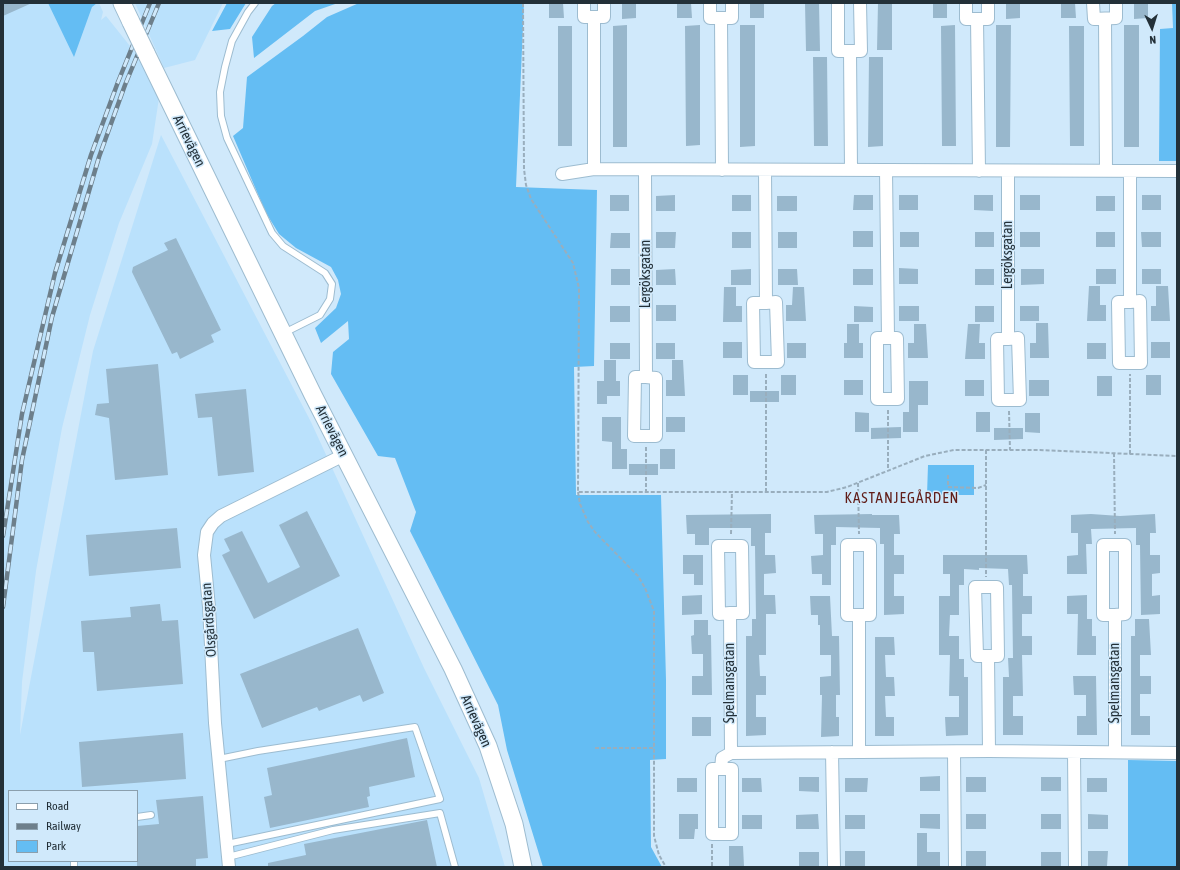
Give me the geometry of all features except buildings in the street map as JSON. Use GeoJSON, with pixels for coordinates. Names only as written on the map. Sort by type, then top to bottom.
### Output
{"type":"FeatureCollection","features":[{"type":"Feature","properties":{"kind":"main road","name":"Arrievägen"},"geometry":{"type":"LineString","coordinates":[[122,3],[344,456],[453,669],[488,746],[514,824],[523,867]]}},
{"type":"Feature","properties":{"kind":"street"},"geometry":{"type":"LineString","coordinates":[[584,3],[584,17],[604,17],[604,3]]}},
{"type":"Feature","properties":{"kind":"street"},"geometry":{"type":"LineString","coordinates":[[710,3],[710,18],[732,18],[732,3]]}},
{"type":"Feature","properties":{"kind":"street"},"geometry":{"type":"LineString","coordinates":[[838,3],[838,51],[861,51],[860,3]]}},
{"type":"Feature","properties":{"kind":"street"},"geometry":{"type":"LineString","coordinates":[[966,3],[966,19],[988,19],[988,3]]}},
{"type":"Feature","properties":{"kind":"street"},"geometry":{"type":"LineString","coordinates":[[1093,3],[1094,19],[1116,18],[1116,3]]}},
{"type":"Feature","properties":{"kind":"street"},"geometry":{"type":"LineString","coordinates":[[594,17],[594,169]]}},
{"type":"Feature","properties":{"kind":"street"},"geometry":{"type":"LineString","coordinates":[[721,18],[722,170]]}},
{"type":"Feature","properties":{"kind":"street"},"geometry":{"type":"LineString","coordinates":[[977,19],[979,171]]}},
{"type":"Feature","properties":{"kind":"street"},"geometry":{"type":"LineString","coordinates":[[1105,19],[1106,171]]}},
{"type":"Feature","properties":{"kind":"street"},"geometry":{"type":"LineString","coordinates":[[850,51],[851,170]]}},
{"type":"Feature","properties":{"kind":"street"},"geometry":{"type":"LineString","coordinates":[[562,174],[594,169],[1177,171]]}},
{"type":"Feature","properties":{"kind":"street","name":"Lergöksgatan"},"geometry":{"type":"LineString","coordinates":[[645,170],[646,377]]}},
{"type":"Feature","properties":{"kind":"street"},"geometry":{"type":"LineString","coordinates":[[765,170],[766,303]]}},
{"type":"Feature","properties":{"kind":"street"},"geometry":{"type":"LineString","coordinates":[[886,170],[888,338]]}},
{"type":"Feature","properties":{"kind":"street","name":"Lergöksgatan"},"geometry":{"type":"LineString","coordinates":[[1008,171],[1008,339]]}},
{"type":"Feature","properties":{"kind":"street"},"geometry":{"type":"LineString","coordinates":[[1130,171],[1130,302]]}},
{"type":"Feature","properties":{"kind":"street"},"geometry":{"type":"LineString","coordinates":[[1140,301],[1141,363],[1119,363],[1118,302],[1130,302],[1140,301]]}},
{"type":"Feature","properties":{"kind":"street"},"geometry":{"type":"LineString","coordinates":[[776,302],[778,362],[754,362],[753,303],[766,303],[776,302]]}},
{"type":"Feature","properties":{"kind":"street"},"geometry":{"type":"LineString","coordinates":[[876,338],[888,338],[897,338],[898,399],[877,399],[876,338]]}},
{"type":"Feature","properties":{"kind":"street"},"geometry":{"type":"LineString","coordinates":[[1018,338],[1020,400],[998,400],[997,339],[1008,339],[1018,338]]}},
{"type":"Feature","properties":{"kind":"street"},"geometry":{"type":"LineString","coordinates":[[646,377],[656,378],[656,436],[634,436],[635,378],[646,377]]}},
{"type":"Feature","properties":{"kind":"street","name":"Olsgårdsgatan"},"geometry":{"type":"LineString","coordinates":[[229,862],[219,759],[204,555],[207,532],[212,522],[221,516],[344,456]]}},
{"type":"Feature","properties":{"kind":"street"},"geometry":{"type":"LineString","coordinates":[[870,544],[870,615],[859,615],[847,615],[848,545],[870,544]]}},
{"type":"Feature","properties":{"kind":"street"},"geometry":{"type":"LineString","coordinates":[[1125,544],[1125,614],[1115,615],[1103,615],[1103,545],[1125,544]]}},
{"type":"Feature","properties":{"kind":"street"},"geometry":{"type":"LineString","coordinates":[[718,546],[742,546],[743,613],[730,613],[719,614],[718,546]]}},
{"type":"Feature","properties":{"kind":"street"},"geometry":{"type":"LineString","coordinates":[[997,586],[998,656],[988,656],[977,656],[975,587],[997,586]]}},
{"type":"Feature","properties":{"kind":"street","name":"Spelmansgatan"},"geometry":{"type":"LineString","coordinates":[[730,613],[731,753]]}},
{"type":"Feature","properties":{"kind":"street"},"geometry":{"type":"LineString","coordinates":[[859,615],[859,752]]}},
{"type":"Feature","properties":{"kind":"street","name":"Spelmansgatan"},"geometry":{"type":"LineString","coordinates":[[1115,615],[1116,752]]}},
{"type":"Feature","properties":{"kind":"street"},"geometry":{"type":"LineString","coordinates":[[988,656],[989,751]]}},
{"type":"Feature","properties":{"kind":"street"},"geometry":{"type":"LineString","coordinates":[[721,769],[722,758],[731,753],[989,751],[1177,753]]}},
{"type":"Feature","properties":{"kind":"street"},"geometry":{"type":"LineString","coordinates":[[832,752],[834,867]]}},
{"type":"Feature","properties":{"kind":"street"},"geometry":{"type":"LineString","coordinates":[[954,752],[955,867]]}},
{"type":"Feature","properties":{"kind":"street"},"geometry":{"type":"LineString","coordinates":[[1074,752],[1075,867]]}},
{"type":"Feature","properties":{"kind":"street"},"geometry":{"type":"LineString","coordinates":[[712,769],[721,769],[732,769],[732,834],[712,834],[712,769]]}},
{"type":"Feature","properties":{"kind":"lane"},"geometry":{"type":"LineString","coordinates":[[255,3],[248,12],[232,41],[225,67],[220,92],[221,116],[225,131],[272,233],[282,246],[326,272],[332,284],[330,299],[320,315],[284,333]]}},
{"type":"Feature","properties":{"kind":"lane"},"geometry":{"type":"LineString","coordinates":[[219,759],[258,751],[415,727],[440,799],[227,844]]}},
{"type":"Feature","properties":{"kind":"lane"},"geometry":{"type":"LineString","coordinates":[[229,862],[333,830],[440,814],[455,867]]}},
{"type":"Feature","properties":{"kind":"lane"},"geometry":{"type":"LineString","coordinates":[[138,817],[151,816]]}},
{"type":"Feature","properties":{"kind":"path"},"geometry":{"type":"LineString","coordinates":[[523,3],[524,169],[526,185],[531,199],[573,263],[579,288],[578,492],[581,508],[595,532],[638,576],[646,588],[654,611],[654,836],[659,855],[666,867]]}},
{"type":"Feature","properties":{"kind":"path"},"geometry":{"type":"LineString","coordinates":[[766,362],[766,493]]}},
{"type":"Feature","properties":{"kind":"path"},"geometry":{"type":"LineString","coordinates":[[1130,363],[1130,454]]}},
{"type":"Feature","properties":{"kind":"path"},"geometry":{"type":"LineString","coordinates":[[888,399],[888,471]]}},
{"type":"Feature","properties":{"kind":"path"},"geometry":{"type":"LineString","coordinates":[[1009,400],[1010,450]]}},
{"type":"Feature","properties":{"kind":"path"},"geometry":{"type":"LineString","coordinates":[[646,436],[646,492]]}},
{"type":"Feature","properties":{"kind":"path"},"geometry":{"type":"LineString","coordinates":[[578,492],[827,492],[858,483],[938,452],[954,450],[1010,450],[1177,456]]}},
{"type":"Feature","properties":{"kind":"path"},"geometry":{"type":"LineString","coordinates":[[986,450],[986,587]]}},
{"type":"Feature","properties":{"kind":"path"},"geometry":{"type":"LineString","coordinates":[[1114,453],[1115,544]]}},
{"type":"Feature","properties":{"kind":"path"},"geometry":{"type":"LineString","coordinates":[[948,475],[948,487],[978,488],[986,485]]}},
{"type":"Feature","properties":{"kind":"path"},"geometry":{"type":"LineString","coordinates":[[858,483],[859,545]]}},
{"type":"Feature","properties":{"kind":"path"},"geometry":{"type":"LineString","coordinates":[[731,546],[732,492]]}},
{"type":"Feature","properties":{"kind":"path"},"geometry":{"type":"LineString","coordinates":[[596,748],[653,748]]}},
{"type":"Feature","properties":{"kind":"path"},"geometry":{"type":"LineString","coordinates":[[712,834],[712,867]]}},
{"type":"Feature","properties":{"kind":"shaded area"},"geometry":{"type":"Polygon","coordinates":[[[3,3],[99,3],[103,12],[101,20],[106,16],[143,63],[159,98],[152,144],[119,223],[90,315],[62,428],[36,571],[22,682],[20,735],[93,351],[161,135],[311,422],[424,668],[479,778],[505,867],[3,867],[3,3]]]}},
{"type":"Feature","properties":{"kind":"shaded area"},"geometry":{"type":"Polygon","coordinates":[[[135,3],[223,3],[195,60],[164,68],[135,3]]]}},
{"type":"Feature","properties":{"kind":"green space"},"geometry":{"type":"Polygon","coordinates":[[[48,3],[97,3],[92,7],[74,57],[48,3]]]}},
{"type":"Feature","properties":{"kind":"green space"},"geometry":{"type":"Polygon","coordinates":[[[227,3],[246,3],[230,29],[212,31],[227,3]]]}},
{"type":"Feature","properties":{"kind":"green space"},"geometry":{"type":"Polygon","coordinates":[[[276,3],[338,3],[315,11],[254,58],[252,37],[272,6],[276,3]]]}},
{"type":"Feature","properties":{"kind":"green space"},"geometry":{"type":"Polygon","coordinates":[[[359,3],[524,3],[516,187],[597,190],[594,366],[574,367],[576,495],[661,495],[666,680],[666,759],[650,760],[651,847],[662,867],[543,867],[507,750],[498,705],[410,531],[416,512],[395,458],[378,456],[331,374],[333,352],[349,339],[348,321],[321,343],[315,328],[336,308],[341,294],[338,280],[331,267],[296,248],[279,234],[266,213],[233,136],[243,128],[247,77],[327,17],[359,3]]]}},
{"type":"Feature","properties":{"kind":"green space"},"geometry":{"type":"Polygon","coordinates":[[[1172,3],[1177,3],[1177,161],[1159,161],[1160,29],[1173,28],[1172,3]]]}},
{"type":"Feature","properties":{"kind":"green space"},"geometry":{"type":"Polygon","coordinates":[[[928,465],[974,465],[974,495],[927,495],[928,465]]]}},
{"type":"Feature","properties":{"kind":"green space"},"geometry":{"type":"Polygon","coordinates":[[[1128,760],[1177,761],[1177,867],[1128,867],[1128,760]]]}},
{"type":"Feature","properties":{"kind":"railway"},"geometry":{"type":"LineString","coordinates":[[3,536],[22,414],[55,273],[91,155],[118,82],[150,3]]}},
{"type":"Feature","properties":{"kind":"railway"},"geometry":{"type":"LineString","coordinates":[[3,607],[22,460],[52,317],[99,157],[125,85],[159,3]]}},
{"type":"Feature","properties":{"kind":"district","name":"KASTANJEGÅRDEN"},"geometry":{"type":"Point","coordinates":[902,498]}}]}
